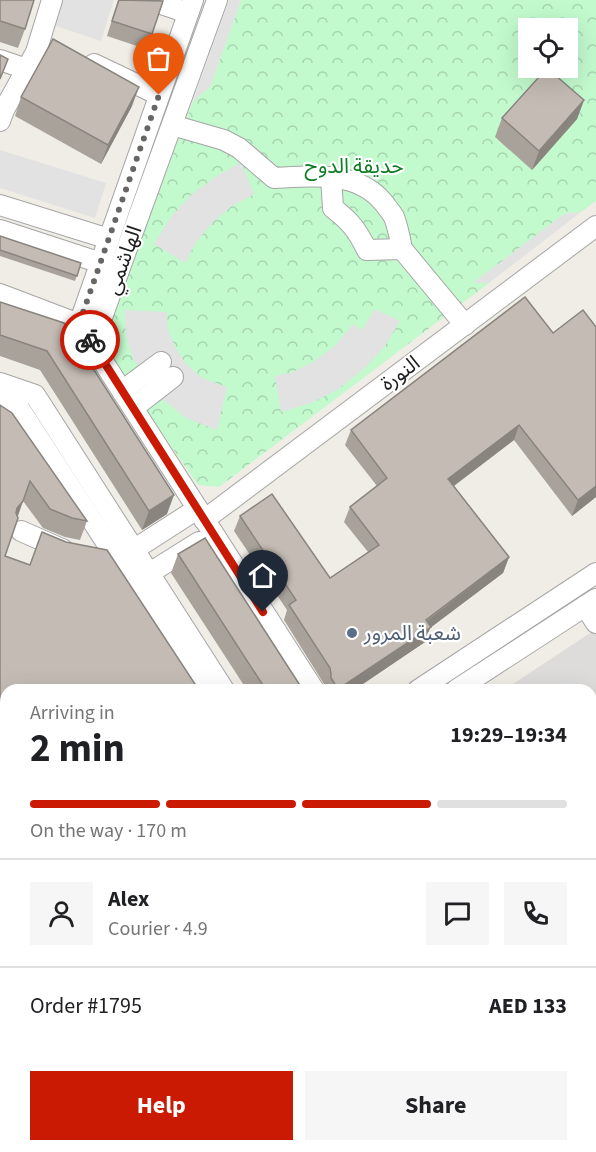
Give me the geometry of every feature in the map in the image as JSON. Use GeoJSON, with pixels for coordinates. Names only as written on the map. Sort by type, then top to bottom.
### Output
{"type":"FeatureCollection","features":[{"type":"Feature","properties":{"kind":"street"},"geometry":{"type":"LineString","coordinates":[[52,0],[58,46]]}},
{"type":"Feature","properties":{"kind":"street"},"geometry":{"type":"LineString","coordinates":[[150,0],[190,7]]}},
{"type":"Feature","properties":{"kind":"street","name":"الهاشمي"},"geometry":{"type":"LineString","coordinates":[[190,7],[79,324],[92,345],[217,0]]}},
{"type":"Feature","properties":{"kind":"street"},"geometry":{"type":"LineString","coordinates":[[0,121],[36,52],[58,46],[159,95]]}},
{"type":"Feature","properties":{"kind":"street"},"geometry":{"type":"LineString","coordinates":[[0,60],[26,69]]}},
{"type":"Feature","properties":{"kind":"street"},"geometry":{"type":"LineString","coordinates":[[172,125],[224,140],[239,148],[274,178],[332,177],[359,183],[378,196],[393,214],[402,249],[465,324]]}},
{"type":"Feature","properties":{"kind":"street"},"geometry":{"type":"LineString","coordinates":[[332,177],[333,208],[358,232],[367,250],[402,249]]}},
{"type":"Feature","properties":{"kind":"street"},"geometry":{"type":"LineString","coordinates":[[0,205],[109,239]]}},
{"type":"Feature","properties":{"kind":"street","name":"النورة"},"geometry":{"type":"LineString","coordinates":[[205,521],[596,226]]}},
{"type":"Feature","properties":{"kind":"street"},"geometry":{"type":"LineString","coordinates":[[0,230],[101,263]]}},
{"type":"Feature","properties":{"kind":"street"},"geometry":{"type":"LineString","coordinates":[[0,294],[79,324],[310,684]]}},
{"type":"Feature","properties":{"kind":"street"},"geometry":{"type":"LineString","coordinates":[[128,400],[167,370]]}},
{"type":"Feature","properties":{"kind":"street"},"geometry":{"type":"LineString","coordinates":[[0,383],[35,395],[134,549],[141,579],[199,684]]}},
{"type":"Feature","properties":{"kind":"street"},"geometry":{"type":"LineString","coordinates":[[0,401],[19,408],[117,560],[141,579],[220,684]]}},
{"type":"Feature","properties":{"kind":"street"},"geometry":{"type":"LineString","coordinates":[[21,531],[61,549],[117,560],[134,549],[205,521]]}},
{"type":"Feature","properties":{"kind":"street"},"geometry":{"type":"LineString","coordinates":[[141,579],[205,521]]}},
{"type":"Feature","properties":{"kind":"street"},"geometry":{"type":"LineString","coordinates":[[427,684],[596,573]]}},
{"type":"Feature","properties":{"kind":"street"},"geometry":{"type":"LineString","coordinates":[[465,684],[590,603],[596,623]]}},
{"type":"Feature","properties":{"kind":"shaded area"},"geometry":{"type":"Polygon","coordinates":[[[41,0],[114,0],[101,41],[35,19],[41,0]]]}},
{"type":"Feature","properties":{"kind":"shaded area"},"geometry":{"type":"Polygon","coordinates":[[[229,0],[241,0],[210,87],[193,101],[229,0]]]}},
{"type":"Feature","properties":{"kind":"shaded area"},"geometry":{"type":"Polygon","coordinates":[[[0,150],[106,183],[95,218],[0,188],[0,150]]]}},
{"type":"Feature","properties":{"kind":"shaded area"},"geometry":{"type":"Polygon","coordinates":[[[241,162],[254,194],[232,206],[213,222],[197,241],[185,263],[154,244],[171,217],[191,195],[241,162]]]}},
{"type":"Feature","properties":{"kind":"shaded area"},"geometry":{"type":"Polygon","coordinates":[[[581,212],[489,283],[473,283],[564,214],[581,212]]]}},
{"type":"Feature","properties":{"kind":"shaded area"},"geometry":{"type":"Polygon","coordinates":[[[375,309],[400,321],[385,346],[366,367],[337,390],[311,403],[281,412],[275,376],[293,372],[315,361],[336,345],[353,324],[362,330],[375,309]]]}},
{"type":"Feature","properties":{"kind":"shaded area"},"geometry":{"type":"Polygon","coordinates":[[[124,310],[166,312],[168,329],[174,345],[186,364],[202,378],[227,387],[217,430],[186,418],[160,397],[133,359],[126,334],[124,310]]]}},
{"type":"Feature","properties":{"kind":"shaded area"},"geometry":{"type":"Polygon","coordinates":[[[596,629],[596,684],[513,684],[596,629]]]}},
{"type":"Feature","properties":{"kind":"green space","name":"حديقة الدوح"},"geometry":{"type":"Polygon","coordinates":[[[241,0],[596,0],[596,201],[581,212],[564,214],[474,283],[489,283],[219,487],[198,485],[107,353],[107,328],[193,101],[210,87],[241,0]]]}},
{"type":"Feature","properties":{"kind":"building"},"geometry":{"type":"Polygon","coordinates":[[[0,0],[34,0],[25,29],[0,21],[0,0]]]}},
{"type":"Feature","properties":{"kind":"building"},"geometry":{"type":"Polygon","coordinates":[[[119,0],[163,1],[152,34],[112,21],[119,0]]]}},
{"type":"Feature","properties":{"kind":"building"},"geometry":{"type":"Polygon","coordinates":[[[53,39],[139,87],[108,145],[21,97],[53,39]]]}},
{"type":"Feature","properties":{"kind":"building"},"geometry":{"type":"Polygon","coordinates":[[[0,55],[8,59],[0,79],[0,55]]]}},
{"type":"Feature","properties":{"kind":"building"},"geometry":{"type":"Polygon","coordinates":[[[538,78],[559,78],[584,100],[539,151],[502,118],[538,78]]]}},
{"type":"Feature","properties":{"kind":"building"},"geometry":{"type":"Polygon","coordinates":[[[0,236],[81,263],[77,276],[0,250],[0,236]]]}},
{"type":"Feature","properties":{"kind":"building"},"geometry":{"type":"Polygon","coordinates":[[[525,297],[553,333],[583,310],[596,327],[596,486],[578,500],[519,425],[448,479],[509,557],[426,620],[431,627],[346,684],[335,684],[331,678],[330,668],[289,605],[296,600],[240,516],[272,494],[330,578],[379,545],[350,507],[387,478],[351,430],[525,297]]]}},
{"type":"Feature","properties":{"kind":"building"},"geometry":{"type":"Polygon","coordinates":[[[0,302],[64,323],[174,495],[149,511],[47,351],[0,335],[0,302]]]}},
{"type":"Feature","properties":{"kind":"building"},"geometry":{"type":"Polygon","coordinates":[[[0,405],[12,413],[87,521],[50,509],[30,481],[23,501],[17,508],[18,518],[5,556],[30,565],[42,532],[66,542],[107,550],[195,684],[0,684],[0,405]]]}},
{"type":"Feature","properties":{"kind":"building"},"geometry":{"type":"Polygon","coordinates":[[[205,538],[299,684],[262,684],[178,554],[205,538]]]}},
{"type":"Feature","properties":{"kind":"way so far"},"geometry":{"type":"LineString","coordinates":[[90,340],[79,324],[159,95]]}},
{"type":"Feature","properties":{"kind":"place","name":"شعبة المرور"},"geometry":{"type":"Point","coordinates":[352,633]}},
{"type":"Feature","properties":{"kind":"route"},"geometry":{"type":"LineString","coordinates":[[90,340],[263,612]]}}]}
